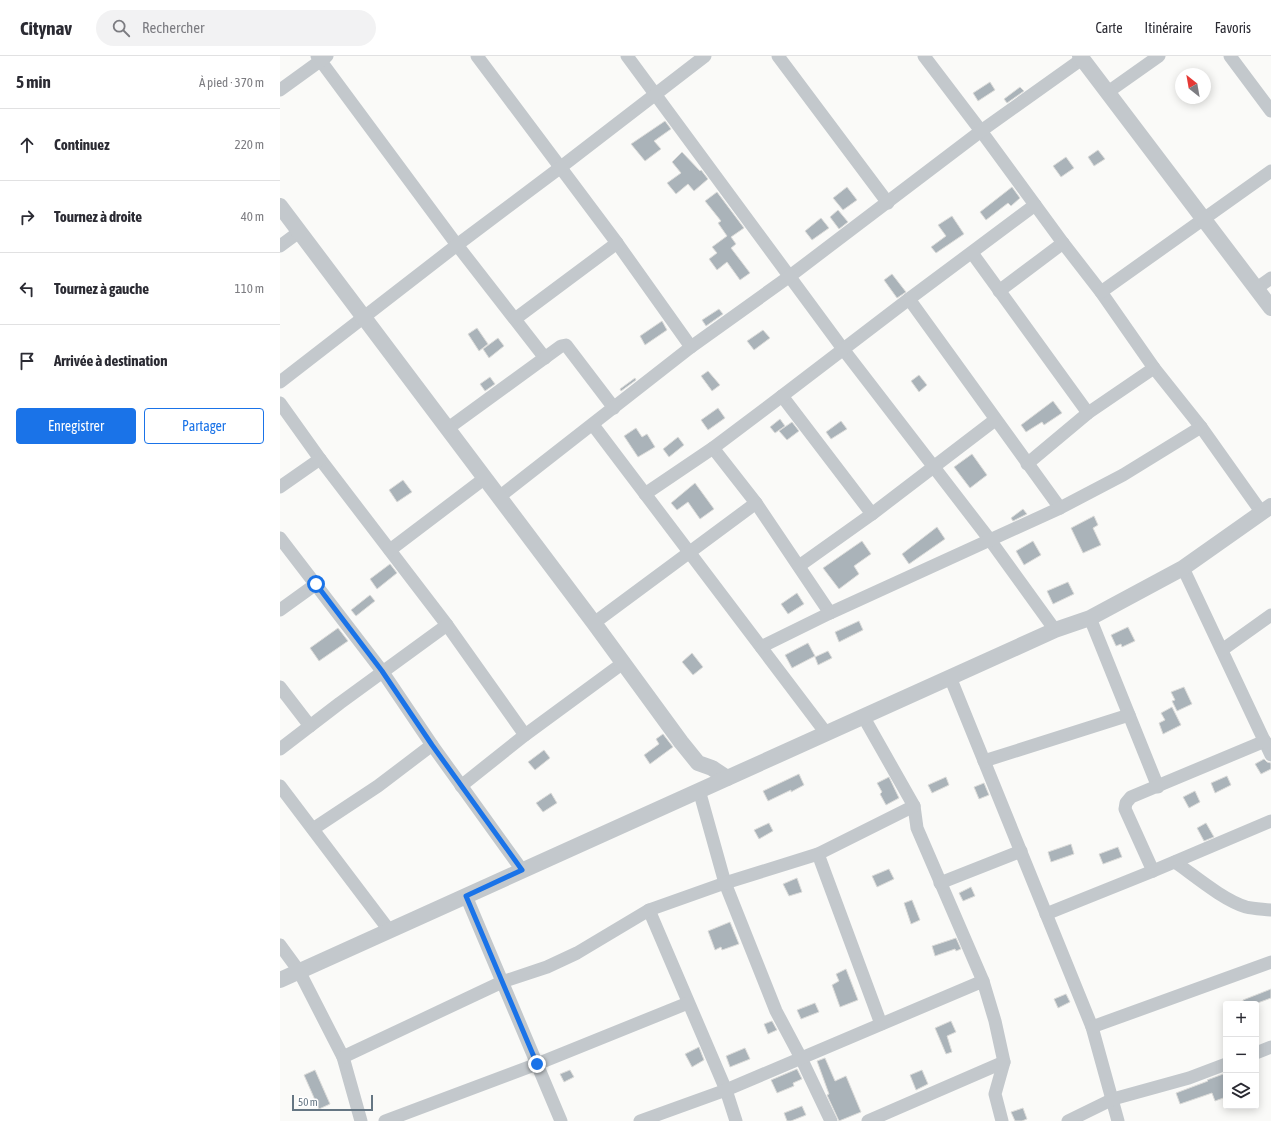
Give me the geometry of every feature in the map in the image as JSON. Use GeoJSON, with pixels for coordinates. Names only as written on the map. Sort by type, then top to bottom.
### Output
{"type":"FeatureCollection","features":[{"type":"Feature","properties":{"kind":"street"},"geometry":{"type":"LineString","coordinates":[[477,56],[617,243],[691,347]]}},
{"type":"Feature","properties":{"kind":"street"},"geometry":{"type":"LineString","coordinates":[[627,56],[843,349],[932,467],[990,540],[1055,630]]}},
{"type":"Feature","properties":{"kind":"street"},"geometry":{"type":"LineString","coordinates":[[280,382],[705,56]]}},
{"type":"Feature","properties":{"kind":"street"},"geometry":{"type":"LineString","coordinates":[[778,56],[888,203]]}},
{"type":"Feature","properties":{"kind":"street"},"geometry":{"type":"LineString","coordinates":[[280,980],[1055,630],[1090,618],[1182,568],[1266,509],[1154,368],[1101,292],[924,56]]}},
{"type":"Feature","properties":{"kind":"street"},"geometry":{"type":"LineString","coordinates":[[1108,92],[1159,56]]}},
{"type":"Feature","properties":{"kind":"street"},"geometry":{"type":"LineString","coordinates":[[1230,56],[1271,111]]}},
{"type":"Feature","properties":{"kind":"street"},"geometry":{"type":"LineString","coordinates":[[499,497],[691,347],[790,276],[1081,57],[1271,308]]}},
{"type":"Feature","properties":{"kind":"street"},"geometry":{"type":"LineString","coordinates":[[280,90],[322,58],[457,245],[545,358]]}},
{"type":"Feature","properties":{"kind":"street"},"geometry":{"type":"LineString","coordinates":[[1101,292],[1204,220],[1271,170]]}},
{"type":"Feature","properties":{"kind":"street"},"geometry":{"type":"LineString","coordinates":[[645,494],[712,448],[1035,205]]}},
{"type":"Feature","properties":{"kind":"street"},"geometry":{"type":"LineString","coordinates":[[280,206],[594,623],[681,742],[698,763],[712,768],[727,778]]}},
{"type":"Feature","properties":{"kind":"street"},"geometry":{"type":"LineString","coordinates":[[280,246],[299,232]]}},
{"type":"Feature","properties":{"kind":"street"},"geometry":{"type":"LineString","coordinates":[[515,319],[617,243]]}},
{"type":"Feature","properties":{"kind":"street"},"geometry":{"type":"LineString","coordinates":[[999,290],[1063,243]]}},
{"type":"Feature","properties":{"kind":"street"},"geometry":{"type":"LineString","coordinates":[[972,253],[1088,413]]}},
{"type":"Feature","properties":{"kind":"street"},"geometry":{"type":"LineString","coordinates":[[1256,288],[1271,278]]}},
{"type":"Feature","properties":{"kind":"street"},"geometry":{"type":"LineString","coordinates":[[909,299],[1060,508]]}},
{"type":"Feature","properties":{"kind":"street"},"geometry":{"type":"LineString","coordinates":[[447,429],[561,346],[566,345],[614,408]]}},
{"type":"Feature","properties":{"kind":"street"},"geometry":{"type":"LineString","coordinates":[[1027,464],[1088,413],[1154,368]]}},
{"type":"Feature","properties":{"kind":"street"},"geometry":{"type":"LineString","coordinates":[[782,396],[872,514]]}},
{"type":"Feature","properties":{"kind":"street"},"geometry":{"type":"LineString","coordinates":[[280,402],[320,459],[446,625],[525,735]]}},
{"type":"Feature","properties":{"kind":"street"},"geometry":{"type":"LineString","coordinates":[[799,566],[872,514],[995,420]]}},
{"type":"Feature","properties":{"kind":"street"},"geometry":{"type":"LineString","coordinates":[[593,425],[826,733]]}},
{"type":"Feature","properties":{"kind":"street"},"geometry":{"type":"LineString","coordinates":[[761,647],[830,612],[1060,508],[1124,475],[1201,427]]}},
{"type":"Feature","properties":{"kind":"street"},"geometry":{"type":"LineString","coordinates":[[712,448],[756,503],[830,612]]}},
{"type":"Feature","properties":{"kind":"street"},"geometry":{"type":"LineString","coordinates":[[280,487],[320,459]]}},
{"type":"Feature","properties":{"kind":"street"},"geometry":{"type":"LineString","coordinates":[[390,550],[485,478]]}},
{"type":"Feature","properties":{"kind":"street"},"geometry":{"type":"LineString","coordinates":[[594,623],[756,503]]}},
{"type":"Feature","properties":{"kind":"street"},"geometry":{"type":"LineString","coordinates":[[280,538],[382,671],[432,745],[522,870]]}},
{"type":"Feature","properties":{"kind":"street"},"geometry":{"type":"LineString","coordinates":[[1182,568],[1271,755]]}},
{"type":"Feature","properties":{"kind":"street"},"geometry":{"type":"LineString","coordinates":[[280,610],[316,584]]}},
{"type":"Feature","properties":{"kind":"street"},"geometry":{"type":"LineString","coordinates":[[1222,650],[1271,615]]}},
{"type":"Feature","properties":{"kind":"street"},"geometry":{"type":"LineString","coordinates":[[1090,618],[1158,787]]}},
{"type":"Feature","properties":{"kind":"street"},"geometry":{"type":"LineString","coordinates":[[280,749],[382,671],[446,625]]}},
{"type":"Feature","properties":{"kind":"street"},"geometry":{"type":"LineString","coordinates":[[461,786],[525,735],[623,663]]}},
{"type":"Feature","properties":{"kind":"street"},"geometry":{"type":"LineString","coordinates":[[950,677],[1092,1027],[1118,1121]]}},
{"type":"Feature","properties":{"kind":"street"},"geometry":{"type":"LineString","coordinates":[[280,687],[310,726]]}},
{"type":"Feature","properties":{"kind":"street"},"geometry":{"type":"LineString","coordinates":[[984,762],[1128,715]]}},
{"type":"Feature","properties":{"kind":"street"},"geometry":{"type":"LineString","coordinates":[[863,716],[914,806],[917,828],[983,981],[995,1021],[1004,1062],[995,1094],[1002,1121]]}},
{"type":"Feature","properties":{"kind":"street"},"geometry":{"type":"LineString","coordinates":[[1152,871],[1125,809],[1126,803],[1131,797],[1265,741]]}},
{"type":"Feature","properties":{"kind":"street"},"geometry":{"type":"LineString","coordinates":[[313,829],[378,786],[432,745]]}},
{"type":"Feature","properties":{"kind":"street"},"geometry":{"type":"LineString","coordinates":[[698,763],[699,777],[694,792],[725,883],[776,1011],[801,1058],[831,1121]]}},
{"type":"Feature","properties":{"kind":"street"},"geometry":{"type":"LineString","coordinates":[[280,786],[389,930]]}},
{"type":"Feature","properties":{"kind":"street"},"geometry":{"type":"LineString","coordinates":[[343,1057],[502,982],[547,967],[577,953],[649,910],[725,883],[818,854],[914,806]]}},
{"type":"Feature","properties":{"kind":"street"},"geometry":{"type":"LineString","coordinates":[[1046,914],[1271,821]]}},
{"type":"Feature","properties":{"kind":"street"},"geometry":{"type":"LineString","coordinates":[[940,883],[1021,851]]}},
{"type":"Feature","properties":{"kind":"street"},"geometry":{"type":"LineString","coordinates":[[818,854],[882,1024]]}},
{"type":"Feature","properties":{"kind":"street"},"geometry":{"type":"LineString","coordinates":[[1174,862],[1230,900],[1256,909],[1271,910]]}},
{"type":"Feature","properties":{"kind":"street"},"geometry":{"type":"LineString","coordinates":[[466,896],[561,1121]]}},
{"type":"Feature","properties":{"kind":"street"},"geometry":{"type":"LineString","coordinates":[[649,910],[726,1090],[736,1121]]}},
{"type":"Feature","properties":{"kind":"street"},"geometry":{"type":"LineString","coordinates":[[280,945],[299,971],[343,1057],[361,1121]]}},
{"type":"Feature","properties":{"kind":"street"},"geometry":{"type":"LineString","coordinates":[[1092,1027],[1271,962]]}},
{"type":"Feature","properties":{"kind":"street"},"geometry":{"type":"LineString","coordinates":[[640,1121],[726,1090],[983,981]]}},
{"type":"Feature","properties":{"kind":"street"},"geometry":{"type":"LineString","coordinates":[[386,1121],[537,1064],[688,1003]]}},
{"type":"Feature","properties":{"kind":"street"},"geometry":{"type":"LineString","coordinates":[[1259,1052],[1271,1048]]}},
{"type":"Feature","properties":{"kind":"street"},"geometry":{"type":"LineString","coordinates":[[868,1121],[1004,1062]]}},
{"type":"Feature","properties":{"kind":"street"},"geometry":{"type":"LineString","coordinates":[[1068,1121],[1113,1099],[1188,1078],[1223,1065]]}},
{"type":"Feature","properties":{"kind":"building"},"geometry":{"type":"Polygon","coordinates":[[[990,82],[995,90],[978,101],[973,93],[990,82]]]}},
{"type":"Feature","properties":{"kind":"building"},"geometry":{"type":"Polygon","coordinates":[[[1020,87],[1024,91],[1007,103],[1004,99],[1020,87]]]}},
{"type":"Feature","properties":{"kind":"building"},"geometry":{"type":"Polygon","coordinates":[[[665,121],[671,129],[654,141],[661,149],[645,161],[631,144],[665,121]]]}},
{"type":"Feature","properties":{"kind":"building"},"geometry":{"type":"Polygon","coordinates":[[[1098,150],[1105,159],[1094,166],[1088,157],[1098,150]]]}},
{"type":"Feature","properties":{"kind":"building"},"geometry":{"type":"Polygon","coordinates":[[[682,152],[700,171],[701,170],[708,179],[694,191],[688,184],[676,194],[667,183],[681,173],[672,162],[682,152]]]}},
{"type":"Feature","properties":{"kind":"building"},"geometry":{"type":"Polygon","coordinates":[[[1066,157],[1074,168],[1061,177],[1053,166],[1066,157]]]}},
{"type":"Feature","properties":{"kind":"building"},"geometry":{"type":"Polygon","coordinates":[[[847,187],[857,200],[843,210],[833,198],[847,187]]]}},
{"type":"Feature","properties":{"kind":"building"},"geometry":{"type":"Polygon","coordinates":[[[1012,187],[1020,198],[1011,206],[1008,203],[986,220],[980,212],[1012,187]]]}},
{"type":"Feature","properties":{"kind":"building"},"geometry":{"type":"Polygon","coordinates":[[[717,192],[744,228],[731,237],[736,244],[731,248],[750,273],[740,280],[727,262],[717,270],[709,259],[717,253],[712,247],[727,236],[718,223],[721,221],[705,201],[717,192]]]}},
{"type":"Feature","properties":{"kind":"building"},"geometry":{"type":"Polygon","coordinates":[[[838,210],[848,222],[839,229],[830,217],[838,210]]]}},
{"type":"Feature","properties":{"kind":"building"},"geometry":{"type":"Polygon","coordinates":[[[952,216],[964,234],[936,253],[931,247],[946,236],[938,225],[952,216]]]}},
{"type":"Feature","properties":{"kind":"building"},"geometry":{"type":"Polygon","coordinates":[[[821,218],[829,228],[812,240],[805,231],[821,218]]]}},
{"type":"Feature","properties":{"kind":"building"},"geometry":{"type":"Polygon","coordinates":[[[892,274],[906,292],[897,298],[884,280],[892,274]]]}},
{"type":"Feature","properties":{"kind":"building"},"geometry":{"type":"Polygon","coordinates":[[[719,309],[723,314],[706,326],[702,320],[719,309]]]}},
{"type":"Feature","properties":{"kind":"building"},"geometry":{"type":"Polygon","coordinates":[[[662,321],[667,330],[645,345],[640,336],[662,321]]]}},
{"type":"Feature","properties":{"kind":"building"},"geometry":{"type":"Polygon","coordinates":[[[477,328],[488,344],[479,351],[468,334],[477,328]]]}},
{"type":"Feature","properties":{"kind":"building"},"geometry":{"type":"Polygon","coordinates":[[[763,330],[770,338],[754,350],[747,341],[763,330]]]}},
{"type":"Feature","properties":{"kind":"building"},"geometry":{"type":"Polygon","coordinates":[[[498,338],[504,346],[489,358],[483,349],[498,338]]]}},
{"type":"Feature","properties":{"kind":"building"},"geometry":{"type":"Polygon","coordinates":[[[708,371],[720,385],[712,391],[701,376],[708,371]]]}},
{"type":"Feature","properties":{"kind":"building"},"geometry":{"type":"Polygon","coordinates":[[[919,375],[927,385],[919,392],[911,381],[919,375]]]}},
{"type":"Feature","properties":{"kind":"building"},"geometry":{"type":"Polygon","coordinates":[[[490,377],[495,384],[485,391],[480,384],[490,377]]]}},
{"type":"Feature","properties":{"kind":"building"},"geometry":{"type":"Polygon","coordinates":[[[635,378],[636,380],[621,391],[620,389],[635,378]]]}},
{"type":"Feature","properties":{"kind":"building"},"geometry":{"type":"Polygon","coordinates":[[[1053,401],[1062,413],[1044,425],[1042,422],[1026,432],[1021,425],[1053,401]]]}},
{"type":"Feature","properties":{"kind":"building"},"geometry":{"type":"Polygon","coordinates":[[[718,408],[725,418],[708,430],[701,420],[718,408]]]}},
{"type":"Feature","properties":{"kind":"building"},"geometry":{"type":"Polygon","coordinates":[[[780,419],[785,426],[775,433],[770,427],[780,419]]]}},
{"type":"Feature","properties":{"kind":"building"},"geometry":{"type":"Polygon","coordinates":[[[841,421],[847,429],[831,439],[826,432],[841,421]]]}},
{"type":"Feature","properties":{"kind":"building"},"geometry":{"type":"Polygon","coordinates":[[[792,422],[799,431],[787,440],[779,431],[792,422]]]}},
{"type":"Feature","properties":{"kind":"building"},"geometry":{"type":"Polygon","coordinates":[[[636,428],[642,437],[647,434],[655,447],[638,457],[624,436],[636,428]]]}},
{"type":"Feature","properties":{"kind":"building"},"geometry":{"type":"Polygon","coordinates":[[[678,437],[684,445],[669,457],[663,449],[678,437]]]}},
{"type":"Feature","properties":{"kind":"building"},"geometry":{"type":"Polygon","coordinates":[[[972,454],[987,475],[970,488],[954,467],[972,454]]]}},
{"type":"Feature","properties":{"kind":"building"},"geometry":{"type":"Polygon","coordinates":[[[403,480],[412,492],[397,502],[389,490],[403,480]]]}},
{"type":"Feature","properties":{"kind":"building"},"geometry":{"type":"Polygon","coordinates":[[[695,483],[714,509],[700,519],[688,502],[677,510],[671,503],[695,483]]]}},
{"type":"Feature","properties":{"kind":"building"},"geometry":{"type":"Polygon","coordinates":[[[1023,509],[1027,514],[1013,521],[1011,518],[1023,509]]]}},
{"type":"Feature","properties":{"kind":"building"},"geometry":{"type":"Polygon","coordinates":[[[1094,516],[1098,525],[1093,528],[1101,545],[1083,553],[1071,528],[1094,516]]]}},
{"type":"Feature","properties":{"kind":"building"},"geometry":{"type":"Polygon","coordinates":[[[937,527],[945,539],[909,564],[902,554],[937,527]]]}},
{"type":"Feature","properties":{"kind":"building"},"geometry":{"type":"Polygon","coordinates":[[[862,541],[871,554],[854,566],[859,574],[839,589],[823,568],[862,541]]]}},
{"type":"Feature","properties":{"kind":"building"},"geometry":{"type":"Polygon","coordinates":[[[1033,541],[1041,555],[1024,565],[1016,551],[1033,541]]]}},
{"type":"Feature","properties":{"kind":"building"},"geometry":{"type":"Polygon","coordinates":[[[390,564],[397,573],[377,589],[370,579],[390,564]]]}},
{"type":"Feature","properties":{"kind":"building"},"geometry":{"type":"Polygon","coordinates":[[[1068,582],[1074,594],[1053,604],[1047,591],[1068,582]]]}},
{"type":"Feature","properties":{"kind":"building"},"geometry":{"type":"Polygon","coordinates":[[[797,593],[804,604],[788,614],[781,604],[797,593]]]}},
{"type":"Feature","properties":{"kind":"building"},"geometry":{"type":"Polygon","coordinates":[[[370,595],[375,601],[356,616],[351,610],[370,595]]]}},
{"type":"Feature","properties":{"kind":"building"},"geometry":{"type":"Polygon","coordinates":[[[859,621],[863,630],[839,642],[835,632],[859,621]]]}},
{"type":"Feature","properties":{"kind":"building"},"geometry":{"type":"Polygon","coordinates":[[[1128,627],[1135,641],[1122,647],[1121,644],[1116,646],[1111,635],[1128,627]]]}},
{"type":"Feature","properties":{"kind":"building"},"geometry":{"type":"Polygon","coordinates":[[[338,628],[348,641],[319,661],[310,648],[338,628]]]}},
{"type":"Feature","properties":{"kind":"building"},"geometry":{"type":"Polygon","coordinates":[[[808,643],[815,656],[792,668],[785,655],[808,643]]]}},
{"type":"Feature","properties":{"kind":"building"},"geometry":{"type":"Polygon","coordinates":[[[828,651],[832,658],[818,665],[815,657],[828,651]]]}},
{"type":"Feature","properties":{"kind":"building"},"geometry":{"type":"Polygon","coordinates":[[[692,653],[703,667],[693,675],[682,662],[692,653]]]}},
{"type":"Feature","properties":{"kind":"building"},"geometry":{"type":"Polygon","coordinates":[[[1184,687],[1192,704],[1177,711],[1172,701],[1175,700],[1171,692],[1184,687]]]}},
{"type":"Feature","properties":{"kind":"building"},"geometry":{"type":"Polygon","coordinates":[[[1172,707],[1181,725],[1163,734],[1159,723],[1165,720],[1161,713],[1172,707]]]}},
{"type":"Feature","properties":{"kind":"building"},"geometry":{"type":"Polygon","coordinates":[[[663,734],[673,747],[650,764],[644,755],[659,744],[656,739],[663,734]]]}},
{"type":"Feature","properties":{"kind":"building"},"geometry":{"type":"Polygon","coordinates":[[[544,750],[550,758],[535,770],[528,762],[544,750]]]}},
{"type":"Feature","properties":{"kind":"building"},"geometry":{"type":"Polygon","coordinates":[[[1264,759],[1271,763],[1271,769],[1261,774],[1255,764],[1264,759]]]}},
{"type":"Feature","properties":{"kind":"building"},"geometry":{"type":"Polygon","coordinates":[[[799,774],[804,785],[768,801],[763,791],[799,774]]]}},
{"type":"Feature","properties":{"kind":"building"},"geometry":{"type":"Polygon","coordinates":[[[1227,776],[1231,785],[1215,793],[1211,783],[1227,776]]]}},
{"type":"Feature","properties":{"kind":"building"},"geometry":{"type":"Polygon","coordinates":[[[889,777],[899,798],[886,805],[880,794],[882,792],[877,783],[889,777]]]}},
{"type":"Feature","properties":{"kind":"building"},"geometry":{"type":"Polygon","coordinates":[[[946,777],[949,785],[932,793],[928,785],[946,777]]]}},
{"type":"Feature","properties":{"kind":"building"},"geometry":{"type":"Polygon","coordinates":[[[984,783],[989,795],[979,799],[974,787],[984,783]]]}},
{"type":"Feature","properties":{"kind":"building"},"geometry":{"type":"Polygon","coordinates":[[[1195,791],[1200,802],[1189,808],[1183,797],[1195,791]]]}},
{"type":"Feature","properties":{"kind":"building"},"geometry":{"type":"Polygon","coordinates":[[[551,793],[557,803],[543,812],[536,803],[551,793]]]}},
{"type":"Feature","properties":{"kind":"building"},"geometry":{"type":"Polygon","coordinates":[[[769,823],[773,831],[759,839],[754,830],[769,823]]]}},
{"type":"Feature","properties":{"kind":"building"},"geometry":{"type":"Polygon","coordinates":[[[1206,823],[1214,837],[1204,841],[1197,828],[1206,823]]]}},
{"type":"Feature","properties":{"kind":"building"},"geometry":{"type":"Polygon","coordinates":[[[1071,844],[1074,854],[1051,862],[1048,852],[1071,844]]]}},
{"type":"Feature","properties":{"kind":"building"},"geometry":{"type":"Polygon","coordinates":[[[1118,847],[1122,857],[1103,864],[1099,854],[1118,847]]]}},
{"type":"Feature","properties":{"kind":"building"},"geometry":{"type":"Polygon","coordinates":[[[889,869],[894,879],[877,887],[872,876],[889,869]]]}},
{"type":"Feature","properties":{"kind":"building"},"geometry":{"type":"Polygon","coordinates":[[[797,878],[802,892],[789,896],[783,884],[797,878]]]}},
{"type":"Feature","properties":{"kind":"building"},"geometry":{"type":"Polygon","coordinates":[[[971,887],[975,896],[963,901],[959,893],[971,887]]]}},
{"type":"Feature","properties":{"kind":"building"},"geometry":{"type":"Polygon","coordinates":[[[912,900],[920,920],[911,924],[904,903],[912,900]]]}},
{"type":"Feature","properties":{"kind":"building"},"geometry":{"type":"Polygon","coordinates":[[[730,922],[739,944],[722,950],[721,947],[715,950],[708,931],[730,922]]]}},
{"type":"Feature","properties":{"kind":"building"},"geometry":{"type":"Polygon","coordinates":[[[956,938],[961,949],[956,951],[955,949],[935,956],[932,946],[956,938]]]}},
{"type":"Feature","properties":{"kind":"building"},"geometry":{"type":"Polygon","coordinates":[[[846,969],[858,1000],[840,1007],[832,985],[839,981],[836,974],[846,969]]]}},
{"type":"Feature","properties":{"kind":"building"},"geometry":{"type":"Polygon","coordinates":[[[1271,989],[1271,998],[1259,1002],[1259,1001],[1243,1000],[1271,989]]]}},
{"type":"Feature","properties":{"kind":"building"},"geometry":{"type":"Polygon","coordinates":[[[1066,994],[1070,1002],[1058,1008],[1054,999],[1066,994]]]}},
{"type":"Feature","properties":{"kind":"building"},"geometry":{"type":"Polygon","coordinates":[[[815,1003],[819,1012],[801,1019],[797,1010],[815,1003]]]}},
{"type":"Feature","properties":{"kind":"building"},"geometry":{"type":"Polygon","coordinates":[[[772,1021],[777,1030],[768,1034],[764,1024],[772,1021]]]}},
{"type":"Feature","properties":{"kind":"building"},"geometry":{"type":"Polygon","coordinates":[[[951,1021],[956,1032],[947,1036],[952,1052],[946,1054],[935,1028],[951,1021]]]}},
{"type":"Feature","properties":{"kind":"building"},"geometry":{"type":"Polygon","coordinates":[[[699,1047],[704,1060],[692,1067],[685,1054],[699,1047]]]}},
{"type":"Feature","properties":{"kind":"building"},"geometry":{"type":"Polygon","coordinates":[[[745,1048],[750,1059],[730,1067],[726,1056],[745,1048]]]}},
{"type":"Feature","properties":{"kind":"building"},"geometry":{"type":"Polygon","coordinates":[[[825,1058],[835,1081],[846,1076],[861,1112],[839,1121],[827,1095],[829,1094],[817,1061],[825,1058]]]}},
{"type":"Feature","properties":{"kind":"building"},"geometry":{"type":"Polygon","coordinates":[[[797,1069],[802,1079],[793,1083],[794,1086],[777,1093],[771,1080],[797,1069]]]}},
{"type":"Feature","properties":{"kind":"building"},"geometry":{"type":"Polygon","coordinates":[[[315,1070],[330,1104],[319,1109],[304,1075],[315,1070]]]}},
{"type":"Feature","properties":{"kind":"building"},"geometry":{"type":"Polygon","coordinates":[[[570,1070],[574,1077],[564,1082],[560,1074],[570,1070]]]}},
{"type":"Feature","properties":{"kind":"building"},"geometry":{"type":"Polygon","coordinates":[[[922,1070],[928,1084],[916,1090],[910,1075],[922,1070]]]}},
{"type":"Feature","properties":{"kind":"building"},"geometry":{"type":"Polygon","coordinates":[[[1223,1074],[1223,1098],[1215,1101],[1212,1093],[1180,1104],[1176,1093],[1208,1081],[1207,1080],[1223,1074]]]}},
{"type":"Feature","properties":{"kind":"building"},"geometry":{"type":"Polygon","coordinates":[[[802,1106],[806,1115],[791,1121],[787,1121],[784,1113],[802,1106]]]}},
{"type":"Feature","properties":{"kind":"building"},"geometry":{"type":"Polygon","coordinates":[[[1023,1108],[1027,1119],[1015,1121],[1011,1112],[1023,1108]]]}},
{"type":"Feature","properties":{"kind":"route"},"geometry":{"type":"LineString","coordinates":[[316,584],[382,671],[432,745],[522,870],[466,896],[537,1064]]}}]}
